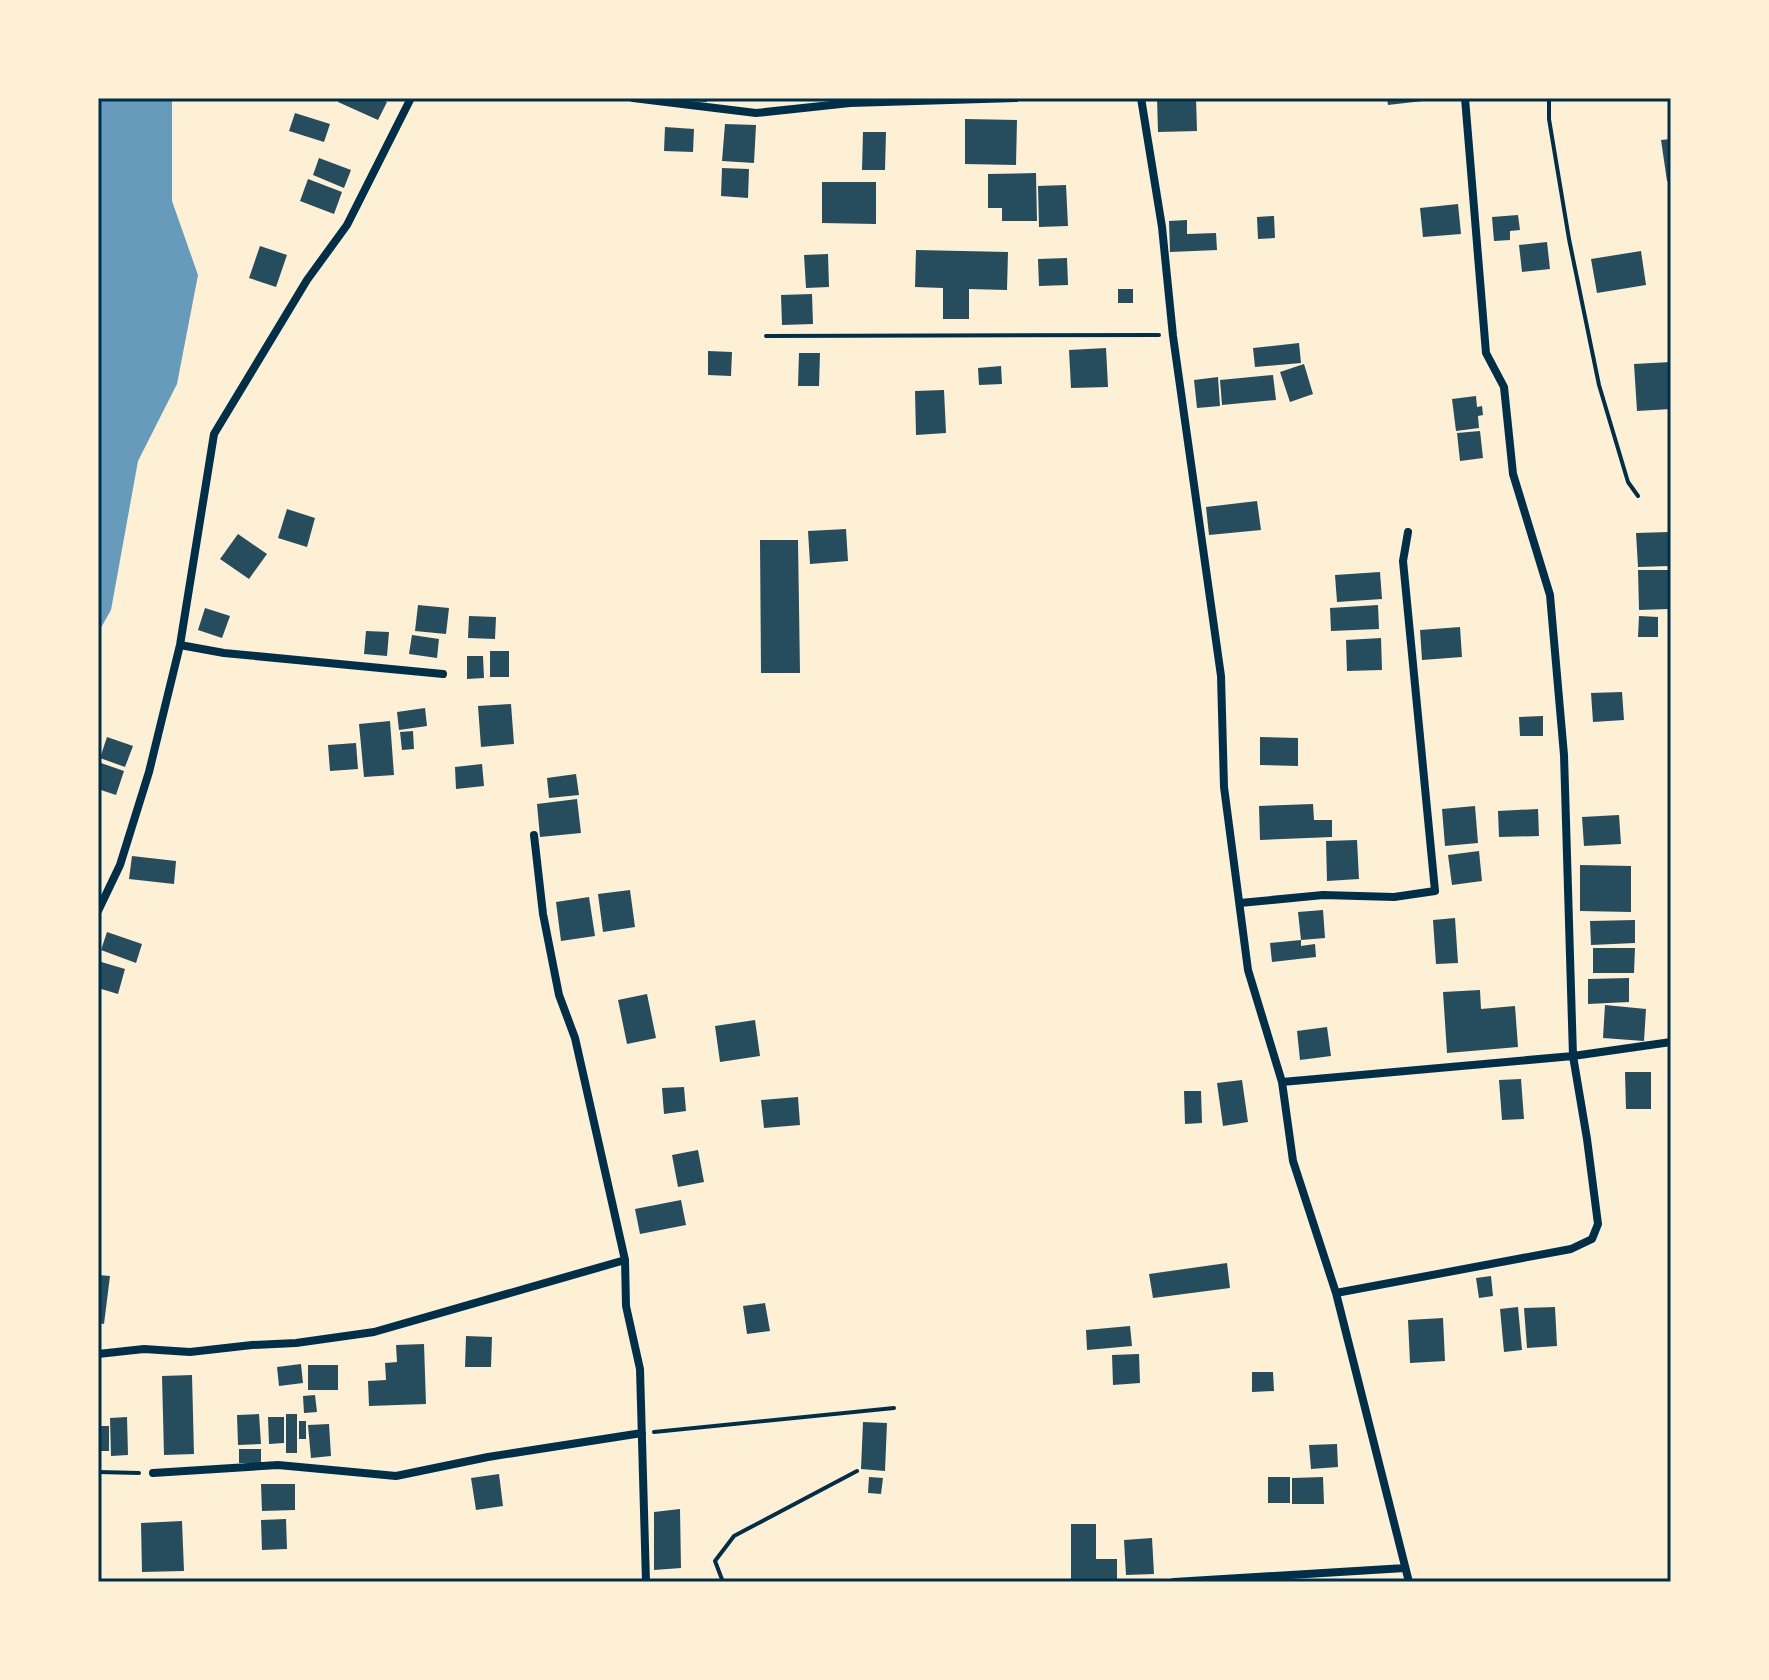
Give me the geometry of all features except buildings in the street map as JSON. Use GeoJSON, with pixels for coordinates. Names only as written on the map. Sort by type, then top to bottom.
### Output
{"type":"FeatureCollection","features":[{"type":"Feature","properties":{"kind":"street"},"geometry":{"type":"LineString","coordinates":[[98,911],[120,865],[149,772],[180,645],[214,434],[307,280],[347,225],[411,98]]}},
{"type":"Feature","properties":{"kind":"street"},"geometry":{"type":"LineString","coordinates":[[633,98],[756,113],[850,103],[1016,98]]}},
{"type":"Feature","properties":{"kind":"street"},"geometry":{"type":"LineString","coordinates":[[1141,98],[1162,227],[1173,336],[1221,676],[1224,787],[1248,970],[1282,1082],[1293,1161],[1336,1293],[1409,1582]]}},
{"type":"Feature","properties":{"kind":"street"},"geometry":{"type":"LineString","coordinates":[[1336,1293],[1571,1249],[1592,1239],[1598,1224],[1573,1056],[1564,755],[1550,595],[1513,474],[1504,387],[1486,353],[1465,98]]}},
{"type":"Feature","properties":{"kind":"street"},"geometry":{"type":"LineString","coordinates":[[1240,903],[1323,895],[1394,897],[1435,891],[1403,561],[1408,532]]}},
{"type":"Feature","properties":{"kind":"street"},"geometry":{"type":"LineString","coordinates":[[180,645],[224,653],[443,674]]}},
{"type":"Feature","properties":{"kind":"street"},"geometry":{"type":"LineString","coordinates":[[534,835],[543,914],[559,995],[575,1038],[625,1260],[626,1306],[640,1369],[646,1582]]}},
{"type":"Feature","properties":{"kind":"street"},"geometry":{"type":"LineString","coordinates":[[1282,1082],[1573,1056],[1671,1042]]}},
{"type":"Feature","properties":{"kind":"street"},"geometry":{"type":"LineString","coordinates":[[98,1354],[144,1349],[190,1352],[296,1343],[374,1332],[625,1260]]}},
{"type":"Feature","properties":{"kind":"street"},"geometry":{"type":"LineString","coordinates":[[153,1473],[278,1465],[396,1476],[488,1457],[642,1433]]}},
{"type":"Feature","properties":{"kind":"street"},"geometry":{"type":"LineString","coordinates":[[1174,1582],[1405,1568]]}},
{"type":"Feature","properties":{"kind":"path"},"geometry":{"type":"LineString","coordinates":[[1549,98],[1549,119],[1569,239],[1599,385],[1628,482],[1638,496]]}},
{"type":"Feature","properties":{"kind":"path"},"geometry":{"type":"LineString","coordinates":[[766,336],[1173,336]]}},
{"type":"Feature","properties":{"kind":"path"},"geometry":{"type":"LineString","coordinates":[[642,1433],[894,1408]]}},
{"type":"Feature","properties":{"kind":"path"},"geometry":{"type":"LineString","coordinates":[[723,1582],[715,1561],[734,1536],[857,1471]]}},
{"type":"Feature","properties":{"kind":"path"},"geometry":{"type":"LineString","coordinates":[[98,1472],[153,1473]]}},
{"type":"Feature","properties":{"kind":"water"},"geometry":{"type":"Polygon","coordinates":[[[98,98],[172,98],[172,201],[198,275],[177,384],[138,461],[111,610],[98,633],[98,98]]]}}]}
